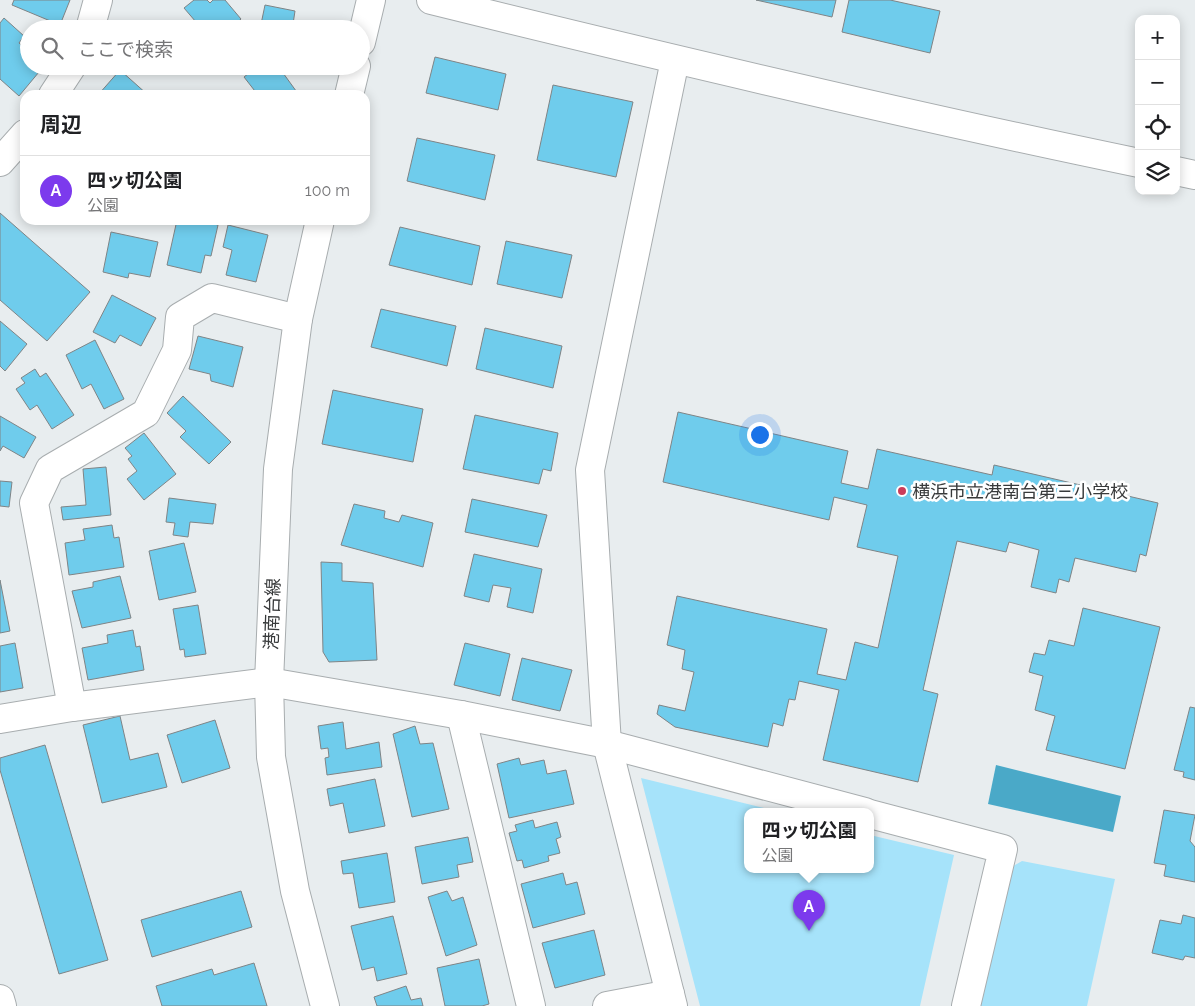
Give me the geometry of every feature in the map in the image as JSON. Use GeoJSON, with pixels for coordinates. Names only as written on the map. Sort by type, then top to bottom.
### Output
{"type":"FeatureCollection","features":[{"type":"Feature","properties":{"kind":"street"},"geometry":{"type":"LineString","coordinates":[[92,20],[98,0]]}},
{"type":"Feature","properties":{"kind":"street"},"geometry":{"type":"LineString","coordinates":[[366,20],[371,0]]}},
{"type":"Feature","properties":{"kind":"street"},"geometry":{"type":"LineString","coordinates":[[431,0],[675,60],[996,134],[1135,162]]}},
{"type":"Feature","properties":{"kind":"street"},"geometry":{"type":"LineString","coordinates":[[607,1006],[671,1000],[607,744],[590,470],[675,60]]}},
{"type":"Feature","properties":{"kind":"street"},"geometry":{"type":"LineString","coordinates":[[56,90],[66,75]]}},
{"type":"Feature","properties":{"kind":"street"},"geometry":{"type":"LineString","coordinates":[[350,90],[354,75]]}},
{"type":"Feature","properties":{"kind":"street"},"geometry":{"type":"LineString","coordinates":[[0,162],[20,140]]}},
{"type":"Feature","properties":{"kind":"street"},"geometry":{"type":"LineString","coordinates":[[1180,172],[1195,175]]}},
{"type":"Feature","properties":{"kind":"street","name":"港南台線"},"geometry":{"type":"LineString","coordinates":[[319,225],[298,318],[278,469],[269,682],[273,766],[295,891],[325,1006]]}},
{"type":"Feature","properties":{"kind":"street"},"geometry":{"type":"LineString","coordinates":[[72,707],[34,504],[50,469],[146,412],[177,350],[180,317],[212,298],[298,318]]}},
{"type":"Feature","properties":{"kind":"street"},"geometry":{"type":"LineString","coordinates":[[0,719],[72,707],[269,682],[462,715],[607,744],[850,808]]}},
{"type":"Feature","properties":{"kind":"street"},"geometry":{"type":"LineString","coordinates":[[462,715],[531,1006]]}},
{"type":"Feature","properties":{"kind":"street"},"geometry":{"type":"LineString","coordinates":[[874,815],[1003,849],[966,1006]]}},
{"type":"Feature","properties":{"kind":"street"},"geometry":{"type":"LineString","coordinates":[[0,998],[2,1006]]}},
{"type":"Feature","properties":{"kind":"shaded area"},"geometry":{"type":"Polygon","coordinates":[[[996,765],[1121,796],[1113,832],[988,804],[996,765]]]}},
{"type":"Feature","properties":{"kind":"shaded area"},"geometry":{"type":"Polygon","coordinates":[[[641,778],[764,808],[744,808],[744,873],[874,873],[874,836],[954,855],[920,1006],[700,1006],[641,778]]]}},
{"type":"Feature","properties":{"kind":"shaded area"},"geometry":{"type":"Polygon","coordinates":[[[1022,861],[1115,879],[1087,1006],[979,1006],[1010,868],[1022,861]]]}},
{"type":"Feature","properties":{"kind":"building"},"geometry":{"type":"Polygon","coordinates":[[[14,0],[70,0],[62,20],[48,20],[12,5],[14,0]]]}},
{"type":"Feature","properties":{"kind":"building"},"geometry":{"type":"Polygon","coordinates":[[[194,0],[207,0],[210,3],[213,0],[225,0],[241,19],[194,20],[184,8],[194,0]]]}},
{"type":"Feature","properties":{"kind":"building"},"geometry":{"type":"Polygon","coordinates":[[[756,0],[836,0],[832,17],[756,0]]]}},
{"type":"Feature","properties":{"kind":"building"},"geometry":{"type":"Polygon","coordinates":[[[849,0],[890,0],[940,11],[930,53],[842,32],[849,0]]]}},
{"type":"Feature","properties":{"kind":"building"},"geometry":{"type":"Polygon","coordinates":[[[265,5],[295,11],[294,20],[262,20],[265,5]]]}},
{"type":"Feature","properties":{"kind":"building"},"geometry":{"type":"Polygon","coordinates":[[[4,18],[20,32],[20,75],[36,75],[24,90],[20,90],[19,96],[0,79],[0,23],[4,18]]]}},
{"type":"Feature","properties":{"kind":"building"},"geometry":{"type":"Polygon","coordinates":[[[435,57],[506,74],[498,110],[426,93],[435,57]]]}},
{"type":"Feature","properties":{"kind":"building"},"geometry":{"type":"Polygon","coordinates":[[[116,75],[126,75],[142,90],[102,90],[116,75]]]}},
{"type":"Feature","properties":{"kind":"building"},"geometry":{"type":"Polygon","coordinates":[[[247,75],[285,75],[295,90],[254,90],[244,77],[247,75]]]}},
{"type":"Feature","properties":{"kind":"building"},"geometry":{"type":"Polygon","coordinates":[[[553,85],[633,102],[616,177],[537,160],[553,85]]]}},
{"type":"Feature","properties":{"kind":"building"},"geometry":{"type":"Polygon","coordinates":[[[417,138],[495,155],[485,200],[407,181],[417,138]]]}},
{"type":"Feature","properties":{"kind":"building"},"geometry":{"type":"Polygon","coordinates":[[[0,213],[90,292],[47,341],[0,300],[0,213]]]}},
{"type":"Feature","properties":{"kind":"building"},"geometry":{"type":"Polygon","coordinates":[[[176,225],[218,225],[211,256],[205,255],[201,273],[167,265],[176,225]]]}},
{"type":"Feature","properties":{"kind":"building"},"geometry":{"type":"Polygon","coordinates":[[[228,225],[268,235],[256,282],[226,275],[232,250],[223,247],[228,225]]]}},
{"type":"Feature","properties":{"kind":"building"},"geometry":{"type":"Polygon","coordinates":[[[400,227],[480,246],[472,285],[389,265],[400,227]]]}},
{"type":"Feature","properties":{"kind":"building"},"geometry":{"type":"Polygon","coordinates":[[[111,232],[158,242],[150,277],[129,273],[128,278],[103,272],[111,232]]]}},
{"type":"Feature","properties":{"kind":"building"},"geometry":{"type":"Polygon","coordinates":[[[506,241],[572,255],[562,298],[497,284],[506,241]]]}},
{"type":"Feature","properties":{"kind":"building"},"geometry":{"type":"Polygon","coordinates":[[[112,295],[156,318],[141,346],[120,335],[115,343],[93,332],[112,295]]]}},
{"type":"Feature","properties":{"kind":"building"},"geometry":{"type":"Polygon","coordinates":[[[381,309],[456,326],[447,366],[371,347],[381,309]]]}},
{"type":"Feature","properties":{"kind":"building"},"geometry":{"type":"Polygon","coordinates":[[[0,321],[27,344],[5,371],[0,366],[0,321]]]}},
{"type":"Feature","properties":{"kind":"building"},"geometry":{"type":"Polygon","coordinates":[[[485,328],[562,346],[553,388],[476,369],[485,328]]]}},
{"type":"Feature","properties":{"kind":"building"},"geometry":{"type":"Polygon","coordinates":[[[198,336],[243,347],[233,387],[211,381],[210,374],[189,369],[198,336]]]}},
{"type":"Feature","properties":{"kind":"building"},"geometry":{"type":"Polygon","coordinates":[[[95,340],[124,399],[104,409],[91,384],[82,389],[66,355],[95,340]]]}},
{"type":"Feature","properties":{"kind":"building"},"geometry":{"type":"Polygon","coordinates":[[[35,369],[40,377],[46,373],[74,415],[52,429],[37,405],[30,410],[16,389],[25,383],[21,378],[35,369]]]}},
{"type":"Feature","properties":{"kind":"building"},"geometry":{"type":"Polygon","coordinates":[[[333,390],[423,409],[413,462],[322,444],[333,390]]]}},
{"type":"Feature","properties":{"kind":"building"},"geometry":{"type":"Polygon","coordinates":[[[183,396],[231,442],[209,464],[180,437],[186,431],[167,413],[183,396]]]}},
{"type":"Feature","properties":{"kind":"building"},"geometry":{"type":"Polygon","coordinates":[[[678,412],[848,451],[841,483],[868,489],[877,449],[992,475],[994,465],[1158,503],[1146,556],[1140,554],[1136,572],[1075,558],[1069,582],[1059,579],[1056,593],[1031,587],[1039,550],[1009,542],[1006,552],[957,541],[923,690],[938,694],[918,782],[823,760],[839,690],[799,681],[795,700],[789,699],[783,726],[773,723],[768,747],[675,727],[657,714],[659,705],[685,711],[694,672],[682,669],[685,650],[667,645],[677,596],[827,629],[817,674],[846,680],[855,642],[878,648],[898,556],[857,547],[867,505],[834,497],[829,520],[663,482],[678,412]]]}},
{"type":"Feature","properties":{"kind":"building"},"geometry":{"type":"Polygon","coordinates":[[[475,415],[558,433],[551,471],[543,469],[539,484],[463,469],[475,415]]]}},
{"type":"Feature","properties":{"kind":"building"},"geometry":{"type":"Polygon","coordinates":[[[0,416],[36,437],[24,458],[3,446],[0,451],[0,416]]]}},
{"type":"Feature","properties":{"kind":"building"},"geometry":{"type":"Polygon","coordinates":[[[144,433],[176,474],[144,500],[127,479],[137,471],[128,459],[132,456],[125,448],[144,433]]]}},
{"type":"Feature","properties":{"kind":"building"},"geometry":{"type":"Polygon","coordinates":[[[106,467],[111,515],[63,520],[61,507],[86,505],[83,469],[106,467]]]}},
{"type":"Feature","properties":{"kind":"building"},"geometry":{"type":"Polygon","coordinates":[[[0,481],[12,482],[9,507],[0,506],[0,481]]]}},
{"type":"Feature","properties":{"kind":"building"},"geometry":{"type":"Polygon","coordinates":[[[169,498],[216,504],[213,524],[190,522],[188,537],[173,535],[175,523],[166,522],[169,498]]]}},
{"type":"Feature","properties":{"kind":"building"},"geometry":{"type":"Polygon","coordinates":[[[472,499],[547,515],[538,547],[465,532],[472,499]]]}},
{"type":"Feature","properties":{"kind":"building"},"geometry":{"type":"Polygon","coordinates":[[[354,504],[385,511],[384,518],[399,522],[402,515],[433,523],[423,567],[341,545],[354,504]]]}},
{"type":"Feature","properties":{"kind":"building"},"geometry":{"type":"Polygon","coordinates":[[[112,525],[114,538],[119,537],[124,567],[69,575],[65,543],[85,540],[83,529],[112,525]]]}},
{"type":"Feature","properties":{"kind":"building"},"geometry":{"type":"Polygon","coordinates":[[[184,543],[196,592],[159,600],[149,551],[184,543]]]}},
{"type":"Feature","properties":{"kind":"building"},"geometry":{"type":"Polygon","coordinates":[[[474,554],[542,569],[533,613],[507,607],[511,588],[493,585],[489,602],[464,596],[474,554]]]}},
{"type":"Feature","properties":{"kind":"building"},"geometry":{"type":"Polygon","coordinates":[[[321,562],[342,563],[342,581],[373,583],[377,660],[329,662],[323,652],[321,562]]]}},
{"type":"Feature","properties":{"kind":"building"},"geometry":{"type":"Polygon","coordinates":[[[120,576],[131,618],[82,628],[72,591],[93,587],[93,582],[120,576]]]}},
{"type":"Feature","properties":{"kind":"building"},"geometry":{"type":"Polygon","coordinates":[[[0,580],[10,631],[0,633],[0,580]]]}},
{"type":"Feature","properties":{"kind":"building"},"geometry":{"type":"Polygon","coordinates":[[[198,605],[206,654],[185,657],[184,649],[180,650],[173,609],[198,605]]]}},
{"type":"Feature","properties":{"kind":"building"},"geometry":{"type":"Polygon","coordinates":[[[1083,608],[1160,627],[1125,769],[1046,750],[1055,716],[1035,710],[1043,676],[1029,672],[1034,653],[1045,655],[1049,640],[1074,646],[1083,608]]]}},
{"type":"Feature","properties":{"kind":"building"},"geometry":{"type":"Polygon","coordinates":[[[133,630],[136,647],[140,646],[144,670],[88,680],[82,648],[108,643],[107,635],[133,630]]]}},
{"type":"Feature","properties":{"kind":"building"},"geometry":{"type":"Polygon","coordinates":[[[15,643],[23,688],[0,692],[0,646],[15,643]]]}},
{"type":"Feature","properties":{"kind":"building"},"geometry":{"type":"Polygon","coordinates":[[[465,643],[510,654],[500,696],[454,685],[465,643]]]}},
{"type":"Feature","properties":{"kind":"building"},"geometry":{"type":"Polygon","coordinates":[[[522,658],[572,670],[560,711],[512,700],[522,658]]]}},
{"type":"Feature","properties":{"kind":"building"},"geometry":{"type":"Polygon","coordinates":[[[1190,707],[1195,708],[1195,780],[1183,777],[1184,772],[1174,770],[1190,707]]]}},
{"type":"Feature","properties":{"kind":"building"},"geometry":{"type":"Polygon","coordinates":[[[120,716],[130,760],[158,753],[167,787],[102,803],[83,725],[120,716]]]}},
{"type":"Feature","properties":{"kind":"building"},"geometry":{"type":"Polygon","coordinates":[[[215,720],[230,768],[182,783],[167,735],[215,720]]]}},
{"type":"Feature","properties":{"kind":"building"},"geometry":{"type":"Polygon","coordinates":[[[343,722],[346,749],[379,742],[382,767],[327,775],[325,758],[329,757],[328,748],[321,749],[318,726],[343,722]]]}},
{"type":"Feature","properties":{"kind":"building"},"geometry":{"type":"Polygon","coordinates":[[[415,726],[420,744],[433,743],[449,809],[412,817],[393,734],[415,726]]]}},
{"type":"Feature","properties":{"kind":"building"},"geometry":{"type":"Polygon","coordinates":[[[45,745],[108,960],[59,974],[0,770],[0,758],[45,745]]]}},
{"type":"Feature","properties":{"kind":"building"},"geometry":{"type":"Polygon","coordinates":[[[519,758],[521,765],[544,760],[547,774],[566,770],[574,804],[509,818],[497,764],[519,758]]]}},
{"type":"Feature","properties":{"kind":"building"},"geometry":{"type":"Polygon","coordinates":[[[375,779],[385,826],[349,833],[343,803],[330,806],[327,789],[375,779]]]}},
{"type":"Feature","properties":{"kind":"building"},"geometry":{"type":"Polygon","coordinates":[[[1164,810],[1195,815],[1190,841],[1195,847],[1195,882],[1164,876],[1166,865],[1154,863],[1164,810]]]}},
{"type":"Feature","properties":{"kind":"building"},"geometry":{"type":"Polygon","coordinates":[[[533,820],[535,828],[557,822],[561,837],[556,839],[560,853],[548,856],[549,861],[524,868],[522,860],[517,861],[509,833],[517,831],[515,825],[533,820]]]}},
{"type":"Feature","properties":{"kind":"building"},"geometry":{"type":"Polygon","coordinates":[[[468,837],[473,862],[457,865],[459,877],[422,884],[415,847],[468,837]]]}},
{"type":"Feature","properties":{"kind":"building"},"geometry":{"type":"Polygon","coordinates":[[[387,853],[395,902],[359,908],[353,873],[343,874],[341,861],[387,853]]]}},
{"type":"Feature","properties":{"kind":"building"},"geometry":{"type":"Polygon","coordinates":[[[563,873],[566,885],[577,882],[585,914],[533,928],[521,884],[563,873]]]}},
{"type":"Feature","properties":{"kind":"building"},"geometry":{"type":"Polygon","coordinates":[[[241,891],[252,927],[152,957],[141,920],[241,891]]]}},
{"type":"Feature","properties":{"kind":"building"},"geometry":{"type":"Polygon","coordinates":[[[447,891],[452,901],[463,897],[477,945],[446,956],[428,897],[447,891]]]}},
{"type":"Feature","properties":{"kind":"building"},"geometry":{"type":"Polygon","coordinates":[[[1183,915],[1195,918],[1195,958],[1185,956],[1183,960],[1152,953],[1160,920],[1181,924],[1183,915]]]}},
{"type":"Feature","properties":{"kind":"building"},"geometry":{"type":"Polygon","coordinates":[[[393,916],[407,974],[377,981],[374,967],[362,970],[351,926],[393,916]]]}},
{"type":"Feature","properties":{"kind":"building"},"geometry":{"type":"Polygon","coordinates":[[[594,930],[605,975],[555,988],[542,943],[594,930]]]}},
{"type":"Feature","properties":{"kind":"building"},"geometry":{"type":"Polygon","coordinates":[[[479,959],[489,1004],[482,1006],[445,1006],[437,968],[479,959]]]}},
{"type":"Feature","properties":{"kind":"building"},"geometry":{"type":"Polygon","coordinates":[[[254,963],[267,1006],[162,1006],[156,986],[212,969],[214,975],[254,963]]]}},
{"type":"Feature","properties":{"kind":"building"},"geometry":{"type":"Polygon","coordinates":[[[406,986],[411,1000],[421,998],[423,1006],[377,1006],[374,997],[406,986]]]}},
{"type":"Feature","properties":{"kind":"place","name":"横浜市立港南台第三小学校"},"geometry":{"type":"Point","coordinates":[902,491]}},
{"type":"Feature","properties":{"kind":"place","name":"四ッ切公園"},"geometry":{"type":"Point","coordinates":[809,931]}}]}
